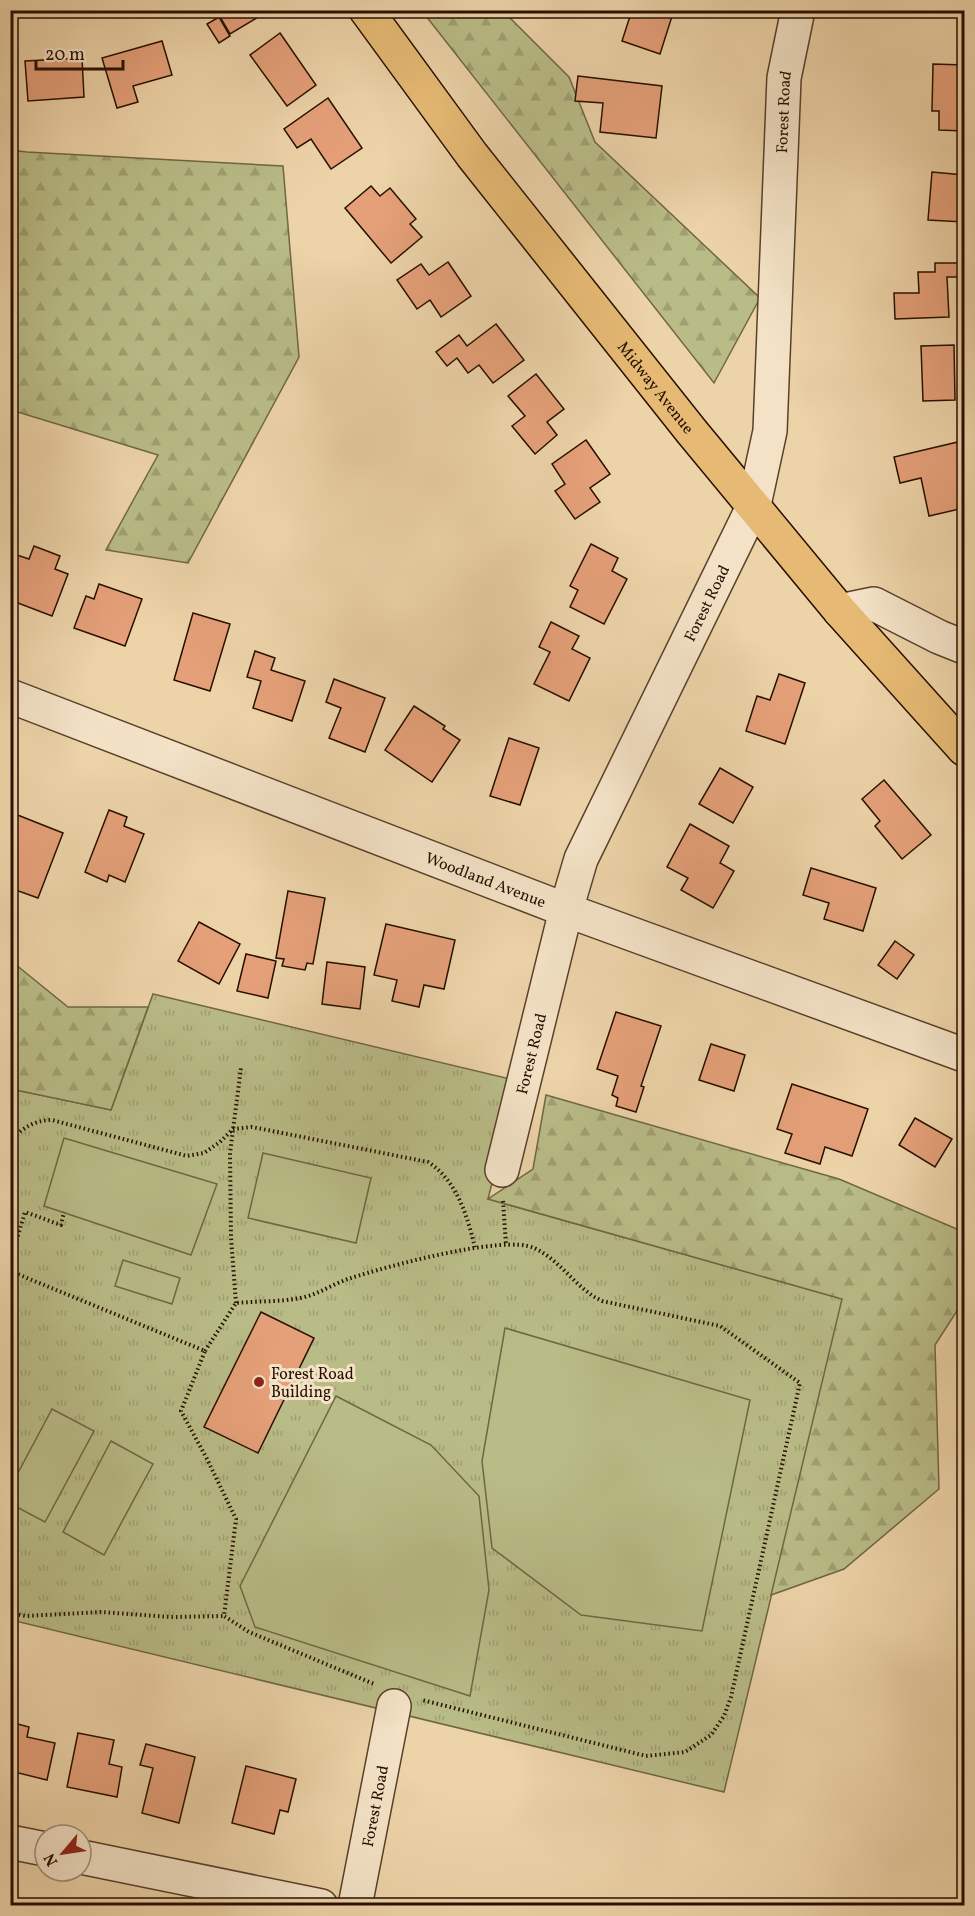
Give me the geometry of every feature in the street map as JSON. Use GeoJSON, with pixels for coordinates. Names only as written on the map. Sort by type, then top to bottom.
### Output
{"type":"FeatureCollection","features":[{"type":"Feature","properties":{"kind":"main road","name":"Midway Avenue"},"geometry":{"type":"LineString","coordinates":[[366,10],[472,155],[692,432],[840,610],[964,748]]}},
{"type":"Feature","properties":{"kind":"street","name":"Forest Road"},"geometry":{"type":"LineString","coordinates":[[502,1170],[566,909],[581,859],[754,506],[770,431],[784,78],[798,10]]}},
{"type":"Feature","properties":{"kind":"street"},"geometry":{"type":"LineString","coordinates":[[840,610],[874,604],[964,647]]}},
{"type":"Feature","properties":{"kind":"street","name":"Woodland Avenue"},"geometry":{"type":"LineString","coordinates":[[10,696],[566,909],[964,1055]]}},
{"type":"Feature","properties":{"kind":"street","name":"Forest Road"},"geometry":{"type":"LineString","coordinates":[[355,1905],[395,1700]]}},
{"type":"Feature","properties":{"kind":"street"},"geometry":{"type":"LineString","coordinates":[[10,1842],[33,1847]]}},
{"type":"Feature","properties":{"kind":"street"},"geometry":{"type":"LineString","coordinates":[[93,1859],[321,1905]]}},
{"type":"Feature","properties":{"kind":"path"},"geometry":{"type":"LineString","coordinates":[[224,1616],[236,1519],[181,1411],[205,1351],[236,1303],[231,1238],[230,1153],[241,1068]]}},
{"type":"Feature","properties":{"kind":"path"},"geometry":{"type":"LineString","coordinates":[[10,1141],[19,1131],[33,1123],[52,1120],[187,1156],[204,1153],[233,1129],[252,1127],[428,1162],[439,1168],[457,1195],[470,1227],[475,1248]]}},
{"type":"Feature","properties":{"kind":"path"},"geometry":{"type":"LineString","coordinates":[[502,1170],[506,1245]]}},
{"type":"Feature","properties":{"kind":"path"},"geometry":{"type":"LineString","coordinates":[[10,1262],[25,1212],[62,1225],[64,1212]]}},
{"type":"Feature","properties":{"kind":"path"},"geometry":{"type":"LineString","coordinates":[[10,1612],[26,1616],[101,1612],[171,1617],[224,1616],[249,1632],[395,1700],[646,1756],[685,1752],[711,1735],[724,1716],[732,1697],[800,1383],[720,1326],[602,1301],[592,1296],[554,1261],[533,1247],[506,1245],[475,1248],[421,1259],[349,1278],[301,1298],[236,1303]]}},
{"type":"Feature","properties":{"kind":"path"},"geometry":{"type":"LineString","coordinates":[[10,1271],[205,1351]]}},
{"type":"Feature","properties":{"kind":"green space"},"geometry":{"type":"Polygon","coordinates":[[[422,11],[503,11],[569,77],[595,142],[760,298],[714,383],[422,11]]]}},
{"type":"Feature","properties":{"kind":"green space"},"geometry":{"type":"Polygon","coordinates":[[[10,150],[283,166],[299,357],[188,563],[106,550],[158,455],[11,410],[10,150]]]}},
{"type":"Feature","properties":{"kind":"green space"},"geometry":{"type":"Polygon","coordinates":[[[10,960],[68,1007],[148,1007],[111,1110],[11,1089],[10,960]]]}},
{"type":"Feature","properties":{"kind":"green space"},"geometry":{"type":"Polygon","coordinates":[[[153,994],[518,1081],[488,1199],[843,1299],[724,1792],[11,1620],[11,1089],[111,1110],[153,994]]]}},
{"type":"Feature","properties":{"kind":"green space"},"geometry":{"type":"Polygon","coordinates":[[[546,1095],[839,1179],[964,1232],[964,1300],[935,1345],[939,1489],[844,1569],[771,1595],[842,1299],[488,1199],[533,1169],[546,1095]]]}},
{"type":"Feature","properties":{"kind":"green space"},"geometry":{"type":"Polygon","coordinates":[[[64,1138],[217,1184],[191,1255],[44,1206],[64,1138]]]}},
{"type":"Feature","properties":{"kind":"green space"},"geometry":{"type":"Polygon","coordinates":[[[263,1153],[371,1178],[356,1243],[248,1218],[263,1153]]]}},
{"type":"Feature","properties":{"kind":"green space"},"geometry":{"type":"Polygon","coordinates":[[[123,1260],[180,1278],[172,1304],[115,1286],[123,1260]]]}},
{"type":"Feature","properties":{"kind":"green space"},"geometry":{"type":"Polygon","coordinates":[[[505,1328],[750,1400],[702,1631],[581,1615],[492,1548],[482,1461],[505,1328]]]}},
{"type":"Feature","properties":{"kind":"green space"},"geometry":{"type":"Polygon","coordinates":[[[336,1396],[431,1445],[479,1496],[489,1590],[470,1696],[255,1627],[240,1586],[336,1396]]]}},
{"type":"Feature","properties":{"kind":"green space"},"geometry":{"type":"Polygon","coordinates":[[[52,1409],[94,1431],[45,1522],[11,1504],[11,1486],[52,1409]]]}},
{"type":"Feature","properties":{"kind":"green space"},"geometry":{"type":"Polygon","coordinates":[[[111,1441],[153,1464],[104,1555],[63,1532],[111,1441]]]}},
{"type":"Feature","properties":{"kind":"building"},"geometry":{"type":"Polygon","coordinates":[[[216,10],[263,10],[265,13],[230,34],[216,10]]]}},
{"type":"Feature","properties":{"kind":"building"},"geometry":{"type":"Polygon","coordinates":[[[632,10],[674,10],[660,54],[622,41],[632,10]]]}},
{"type":"Feature","properties":{"kind":"building"},"geometry":{"type":"Polygon","coordinates":[[[933,10],[964,10],[964,19],[933,12],[933,10]]]}},
{"type":"Feature","properties":{"kind":"building"},"geometry":{"type":"Polygon","coordinates":[[[219,17],[230,36],[219,43],[207,24],[219,17]]]}},
{"type":"Feature","properties":{"kind":"building"},"geometry":{"type":"Polygon","coordinates":[[[280,33],[316,85],[287,106],[250,55],[280,33]]]}},
{"type":"Feature","properties":{"kind":"building"},"geometry":{"type":"Polygon","coordinates":[[[162,41],[172,75],[133,86],[138,102],[117,108],[102,58],[162,41]]]}},
{"type":"Feature","properties":{"kind":"building"},"geometry":{"type":"Polygon","coordinates":[[[82,58],[84,97],[28,101],[25,61],[82,58]]]}},
{"type":"Feature","properties":{"kind":"building"},"geometry":{"type":"Polygon","coordinates":[[[933,64],[964,65],[964,131],[939,130],[939,111],[932,111],[933,64]]]}},
{"type":"Feature","properties":{"kind":"building"},"geometry":{"type":"Polygon","coordinates":[[[578,76],[662,86],[656,138],[600,132],[603,103],[575,101],[578,76]]]}},
{"type":"Feature","properties":{"kind":"building"},"geometry":{"type":"Polygon","coordinates":[[[328,98],[362,148],[331,169],[311,139],[297,148],[284,129],[328,98]]]}},
{"type":"Feature","properties":{"kind":"building"},"geometry":{"type":"Polygon","coordinates":[[[932,172],[964,175],[964,222],[928,220],[932,172]]]}},
{"type":"Feature","properties":{"kind":"building"},"geometry":{"type":"Polygon","coordinates":[[[371,186],[380,196],[390,188],[416,219],[410,224],[422,237],[391,263],[345,208],[371,186]]]}},
{"type":"Feature","properties":{"kind":"building"},"geometry":{"type":"Polygon","coordinates":[[[448,262],[471,296],[441,317],[430,300],[417,309],[397,280],[421,264],[429,275],[448,262]]]}},
{"type":"Feature","properties":{"kind":"building"},"geometry":{"type":"Polygon","coordinates":[[[935,263],[960,263],[961,277],[947,277],[949,317],[895,319],[894,293],[919,293],[918,272],[935,272],[935,263]]]}},
{"type":"Feature","properties":{"kind":"building"},"geometry":{"type":"Polygon","coordinates":[[[496,324],[524,360],[493,383],[479,365],[468,373],[457,358],[447,366],[436,352],[459,335],[467,346],[496,324]]]}},
{"type":"Feature","properties":{"kind":"building"},"geometry":{"type":"Polygon","coordinates":[[[954,345],[955,400],[923,401],[921,346],[954,345]]]}},
{"type":"Feature","properties":{"kind":"building"},"geometry":{"type":"Polygon","coordinates":[[[536,374],[564,409],[547,422],[557,435],[535,454],[512,426],[525,416],[508,396],[536,374]]]}},
{"type":"Feature","properties":{"kind":"building"},"geometry":{"type":"Polygon","coordinates":[[[586,440],[610,474],[590,488],[600,502],[575,519],[555,491],[565,484],[552,464],[586,440]]]}},
{"type":"Feature","properties":{"kind":"building"},"geometry":{"type":"Polygon","coordinates":[[[962,441],[964,508],[929,516],[921,478],[900,483],[894,457],[962,441]]]}},
{"type":"Feature","properties":{"kind":"building"},"geometry":{"type":"Polygon","coordinates":[[[591,544],[618,558],[612,571],[627,579],[604,624],[570,607],[578,590],[570,586],[591,544]]]}},
{"type":"Feature","properties":{"kind":"building"},"geometry":{"type":"Polygon","coordinates":[[[34,546],[60,556],[55,569],[68,574],[52,616],[10,600],[11,553],[29,559],[34,546]]]}},
{"type":"Feature","properties":{"kind":"building"},"geometry":{"type":"Polygon","coordinates":[[[99,584],[142,599],[125,646],[74,628],[86,596],[94,599],[99,584]]]}},
{"type":"Feature","properties":{"kind":"building"},"geometry":{"type":"Polygon","coordinates":[[[193,613],[230,624],[210,691],[174,680],[193,613]]]}},
{"type":"Feature","properties":{"kind":"building"},"geometry":{"type":"Polygon","coordinates":[[[551,622],[579,636],[572,649],[590,658],[569,701],[534,684],[550,652],[539,647],[551,622]]]}},
{"type":"Feature","properties":{"kind":"building"},"geometry":{"type":"Polygon","coordinates":[[[255,651],[275,658],[271,670],[305,681],[292,721],[253,708],[261,681],[247,677],[255,651]]]}},
{"type":"Feature","properties":{"kind":"building"},"geometry":{"type":"Polygon","coordinates":[[[779,674],[805,683],[785,744],[746,731],[757,696],[770,700],[779,674]]]}},
{"type":"Feature","properties":{"kind":"building"},"geometry":{"type":"Polygon","coordinates":[[[334,679],[385,698],[365,752],[329,738],[341,708],[326,702],[334,679]]]}},
{"type":"Feature","properties":{"kind":"building"},"geometry":{"type":"Polygon","coordinates":[[[414,706],[445,726],[443,729],[460,740],[432,782],[385,750],[414,706]]]}},
{"type":"Feature","properties":{"kind":"building"},"geometry":{"type":"Polygon","coordinates":[[[509,738],[539,748],[520,805],[490,796],[509,738]]]}},
{"type":"Feature","properties":{"kind":"building"},"geometry":{"type":"Polygon","coordinates":[[[720,768],[753,787],[733,823],[699,804],[720,768]]]}},
{"type":"Feature","properties":{"kind":"building"},"geometry":{"type":"Polygon","coordinates":[[[884,780],[931,835],[902,859],[875,826],[880,821],[862,799],[884,780]]]}},
{"type":"Feature","properties":{"kind":"building"},"geometry":{"type":"Polygon","coordinates":[[[109,810],[127,817],[124,826],[144,834],[125,882],[109,875],[107,882],[85,872],[109,810]]]}},
{"type":"Feature","properties":{"kind":"building"},"geometry":{"type":"Polygon","coordinates":[[[10,812],[63,833],[38,898],[10,888],[10,812]]]}},
{"type":"Feature","properties":{"kind":"building"},"geometry":{"type":"Polygon","coordinates":[[[690,824],[729,846],[720,863],[734,871],[713,908],[681,890],[688,878],[667,867],[690,824]]]}},
{"type":"Feature","properties":{"kind":"building"},"geometry":{"type":"Polygon","coordinates":[[[811,868],[876,888],[863,931],[824,919],[829,903],[803,895],[811,868]]]}},
{"type":"Feature","properties":{"kind":"building"},"geometry":{"type":"Polygon","coordinates":[[[288,891],[325,898],[313,964],[307,963],[305,970],[282,966],[284,959],[276,958],[288,891]]]}},
{"type":"Feature","properties":{"kind":"building"},"geometry":{"type":"Polygon","coordinates":[[[199,922],[240,944],[219,984],[178,961],[199,922]]]}},
{"type":"Feature","properties":{"kind":"building"},"geometry":{"type":"Polygon","coordinates":[[[386,924],[455,940],[444,989],[424,985],[419,1007],[392,1001],[397,980],[374,975],[386,924]]]}},
{"type":"Feature","properties":{"kind":"building"},"geometry":{"type":"Polygon","coordinates":[[[895,941],[914,955],[897,979],[878,965],[895,941]]]}},
{"type":"Feature","properties":{"kind":"building"},"geometry":{"type":"Polygon","coordinates":[[[246,954],[276,961],[268,998],[237,991],[246,954]]]}},
{"type":"Feature","properties":{"kind":"building"},"geometry":{"type":"Polygon","coordinates":[[[327,962],[365,967],[360,1009],[322,1004],[327,962]]]}},
{"type":"Feature","properties":{"kind":"building"},"geometry":{"type":"Polygon","coordinates":[[[616,1012],[661,1026],[641,1086],[644,1087],[636,1112],[616,1106],[618,1098],[612,1095],[618,1076],[597,1069],[616,1012]]]}},
{"type":"Feature","properties":{"kind":"building"},"geometry":{"type":"Polygon","coordinates":[[[711,1044],[745,1055],[734,1091],[699,1080],[711,1044]]]}},
{"type":"Feature","properties":{"kind":"building"},"geometry":{"type":"Polygon","coordinates":[[[792,1084],[868,1109],[852,1156],[825,1147],[820,1164],[785,1153],[792,1134],[777,1129],[792,1084]]]}},
{"type":"Feature","properties":{"kind":"building"},"geometry":{"type":"Polygon","coordinates":[[[915,1118],[952,1139],[935,1167],[899,1145],[915,1118]]]}},
{"type":"Feature","properties":{"kind":"building","name":"Forest Road Building"},"geometry":{"type":"Polygon","coordinates":[[[261,1312],[314,1338],[258,1453],[204,1427],[261,1312]]]}},
{"type":"Feature","properties":{"kind":"building"},"geometry":{"type":"Polygon","coordinates":[[[10,1722],[29,1727],[27,1737],[55,1743],[47,1780],[10,1771],[10,1722]]]}},
{"type":"Feature","properties":{"kind":"building"},"geometry":{"type":"Polygon","coordinates":[[[78,1733],[114,1740],[109,1764],[122,1767],[117,1797],[67,1787],[78,1733]]]}},
{"type":"Feature","properties":{"kind":"building"},"geometry":{"type":"Polygon","coordinates":[[[146,1744],[195,1757],[179,1823],[142,1813],[153,1768],[140,1765],[146,1744]]]}},
{"type":"Feature","properties":{"kind":"building"},"geometry":{"type":"Polygon","coordinates":[[[246,1766],[296,1779],[288,1812],[280,1810],[274,1834],[232,1823],[246,1766]]]}},
{"type":"Feature","properties":{"kind":"place","name":"Forest Road Building"},"geometry":{"type":"Point","coordinates":[259,1382]}}]}
